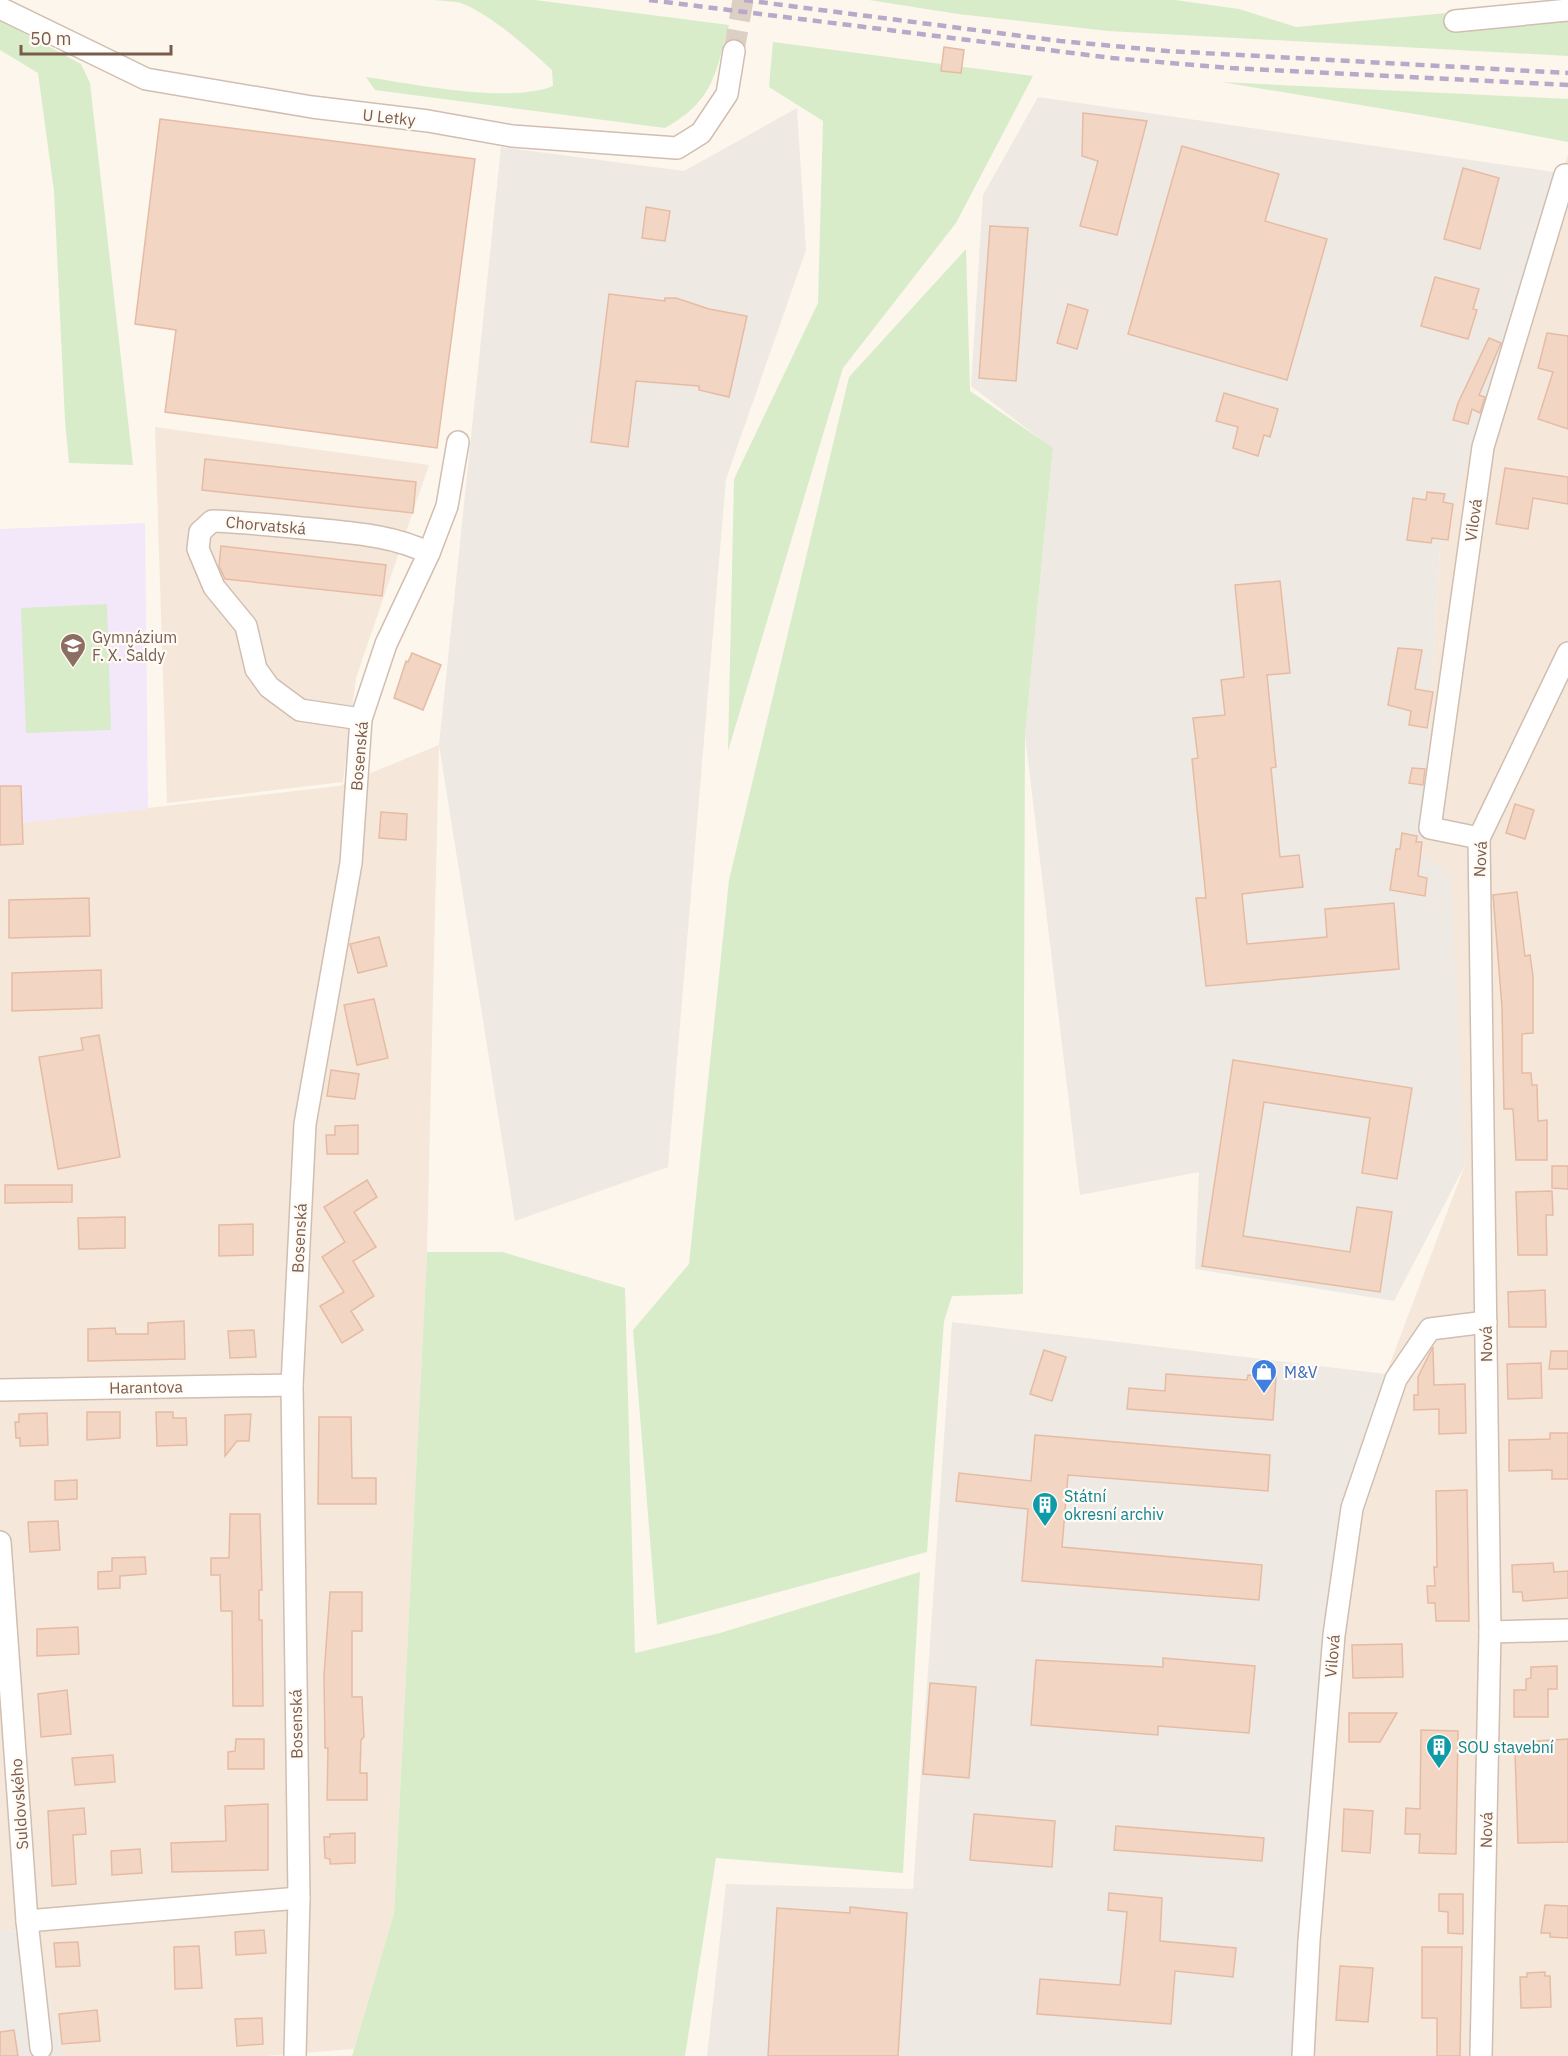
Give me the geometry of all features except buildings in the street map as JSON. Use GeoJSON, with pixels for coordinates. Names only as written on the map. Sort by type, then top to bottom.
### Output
{"type":"FeatureCollection","features":[{"type":"Feature","properties":{"kind":"street","name":"U Letky"},"geometry":{"type":"LineString","coordinates":[[0,8],[146,79],[322,109],[428,121],[512,136],[677,148],[701,133],[727,94],[734,51]]}},
{"type":"Feature","properties":{"kind":"street"},"geometry":{"type":"LineString","coordinates":[[1455,21],[1568,10]]}},
{"type":"Feature","properties":{"kind":"street","name":"Vilová"},"geometry":{"type":"LineString","coordinates":[[1479,838],[1430,828],[1483,447],[1565,175],[1568,175]]}},
{"type":"Feature","properties":{"kind":"street","name":"Bosenská"},"geometry":{"type":"LineString","coordinates":[[295,2056],[299,1898],[292,1384],[305,1124],[351,863],[361,719],[386,644],[429,553],[447,506],[458,442]]}},
{"type":"Feature","properties":{"kind":"street","name":"Chorvatská"},"geometry":{"type":"LineString","coordinates":[[361,719],[300,711],[269,687],[256,669],[246,626],[214,587],[198,549],[200,532],[212,521],[241,522],[371,535],[408,543],[429,553]]}},
{"type":"Feature","properties":{"kind":"street","name":"Nová"},"geometry":{"type":"LineString","coordinates":[[1481,2056],[1490,1632],[1479,838],[1568,653]]}},
{"type":"Feature","properties":{"kind":"street","name":"Vilová"},"geometry":{"type":"LineString","coordinates":[[1303,2056],[1309,1941],[1334,1635],[1352,1508],[1396,1379],[1430,1329],[1486,1322]]}},
{"type":"Feature","properties":{"kind":"street","name":"Harantova"},"geometry":{"type":"LineString","coordinates":[[0,1390],[292,1384]]}},
{"type":"Feature","properties":{"kind":"street","name":"Suldovského"},"geometry":{"type":"LineString","coordinates":[[0,1542],[27,1921],[41,2048]]}},
{"type":"Feature","properties":{"kind":"street"},"geometry":{"type":"LineString","coordinates":[[1490,1632],[1568,1630]]}},
{"type":"Feature","properties":{"kind":"street"},"geometry":{"type":"LineString","coordinates":[[27,1921],[299,1898]]}},
{"type":"Feature","properties":{"kind":"shaded area"},"geometry":{"type":"Polygon","coordinates":[[[1038,97],[1561,173],[1440,549],[1422,856],[1451,873],[1465,1165],[1394,1301],[1195,1269],[1199,1172],[1080,1195],[1025,735],[1053,449],[971,386],[983,195],[1038,97]]]}},
{"type":"Feature","properties":{"kind":"shaded area"},"geometry":{"type":"Polygon","coordinates":[[[797,108],[806,250],[726,479],[668,1167],[515,1221],[439,745],[501,147],[684,171],[797,108]]]}},
{"type":"Feature","properties":{"kind":"shaded area"},"geometry":{"type":"Polygon","coordinates":[[[1568,155],[1568,2056],[1294,2056],[1339,1516],[1386,1374],[1465,1165],[1422,856],[1440,549],[1506,314],[1568,155]]]}},
{"type":"Feature","properties":{"kind":"shaded area"},"geometry":{"type":"Polygon","coordinates":[[[155,427],[429,465],[356,678],[343,782],[167,803],[155,427]]]}},
{"type":"Feature","properties":{"kind":"shaded area","name":"Gymnázium F. X. Šaldy"},"geometry":{"type":"Polygon","coordinates":[[[145,523],[148,809],[0,825],[0,529],[145,523]]]}},
{"type":"Feature","properties":{"kind":"shaded area"},"geometry":{"type":"Polygon","coordinates":[[[439,745],[427,1252],[394,1913],[354,2049],[265,2056],[63,2056],[36,1935],[0,1929],[0,825],[339,786],[439,745]]]}},
{"type":"Feature","properties":{"kind":"shaded area"},"geometry":{"type":"Polygon","coordinates":[[[952,1322],[1386,1374],[1339,1516],[1294,2056],[707,2056],[726,1884],[913,1889],[952,1322]]]}},
{"type":"Feature","properties":{"kind":"shaded area"},"geometry":{"type":"Polygon","coordinates":[[[0,1929],[36,1935],[63,2056],[0,2056],[0,1929]]]}},
{"type":"Feature","properties":{"kind":"green space"},"geometry":{"type":"Polygon","coordinates":[[[433,0],[535,0],[729,25],[710,85],[694,107],[665,128],[375,90],[366,77],[435,88],[487,93],[534,91],[553,86],[552,70],[497,23],[461,3],[433,0]]]}},
{"type":"Feature","properties":{"kind":"green space"},"geometry":{"type":"Polygon","coordinates":[[[869,0],[1175,0],[1239,9],[1296,27],[1447,13],[1568,21],[1568,56],[1108,31],[958,14],[869,0]]]}},
{"type":"Feature","properties":{"kind":"green space"},"geometry":{"type":"Polygon","coordinates":[[[0,20],[81,64],[90,83],[133,465],[69,463],[54,191],[38,73],[0,50],[0,20]]]}},
{"type":"Feature","properties":{"kind":"green space"},"geometry":{"type":"Polygon","coordinates":[[[773,42],[1033,76],[956,223],[843,368],[728,751],[734,479],[818,303],[823,121],[769,87],[773,42]]]}},
{"type":"Feature","properties":{"kind":"green space"},"geometry":{"type":"Polygon","coordinates":[[[1221,82],[1568,99],[1568,142],[1451,120],[1221,82]]]}},
{"type":"Feature","properties":{"kind":"green space"},"geometry":{"type":"Polygon","coordinates":[[[966,249],[970,391],[1053,448],[1025,735],[1023,1294],[952,1296],[944,1321],[927,1552],[657,1625],[633,1330],[689,1264],[729,880],[849,377],[966,249]]]}},
{"type":"Feature","properties":{"kind":"green space"},"geometry":{"type":"Polygon","coordinates":[[[107,604],[111,730],[26,733],[21,608],[107,604]]]}},
{"type":"Feature","properties":{"kind":"green space"},"geometry":{"type":"Polygon","coordinates":[[[427,1252],[502,1252],[625,1288],[635,1653],[720,1633],[920,1572],[903,1873],[716,1858],[685,2056],[352,2056],[394,1913],[427,1252]]]}},
{"type":"Feature","properties":{"kind":"tunnel"},"geometry":{"type":"LineString","coordinates":[[734,51],[743,0]]}},
{"type":"Feature","properties":{"kind":"railway"},"geometry":{"type":"LineString","coordinates":[[649,0],[1112,58],[1231,68],[1568,85]]}},
{"type":"Feature","properties":{"kind":"railway"},"geometry":{"type":"LineString","coordinates":[[744,0],[1060,41],[1167,51],[1568,73]]}},
{"type":"Feature","properties":{"kind":"place","name":"Gymnázium F. X. Šaldy"},"geometry":{"type":"Point","coordinates":[73,669]}},
{"type":"Feature","properties":{"kind":"place","name":"M&V"},"geometry":{"type":"Point","coordinates":[1264,1395]}},
{"type":"Feature","properties":{"kind":"place","name":"Státní okresní archiv"},"geometry":{"type":"Point","coordinates":[1045,1528]}},
{"type":"Feature","properties":{"kind":"place","name":"SOU stavební"},"geometry":{"type":"Point","coordinates":[1439,1770]}}]}
